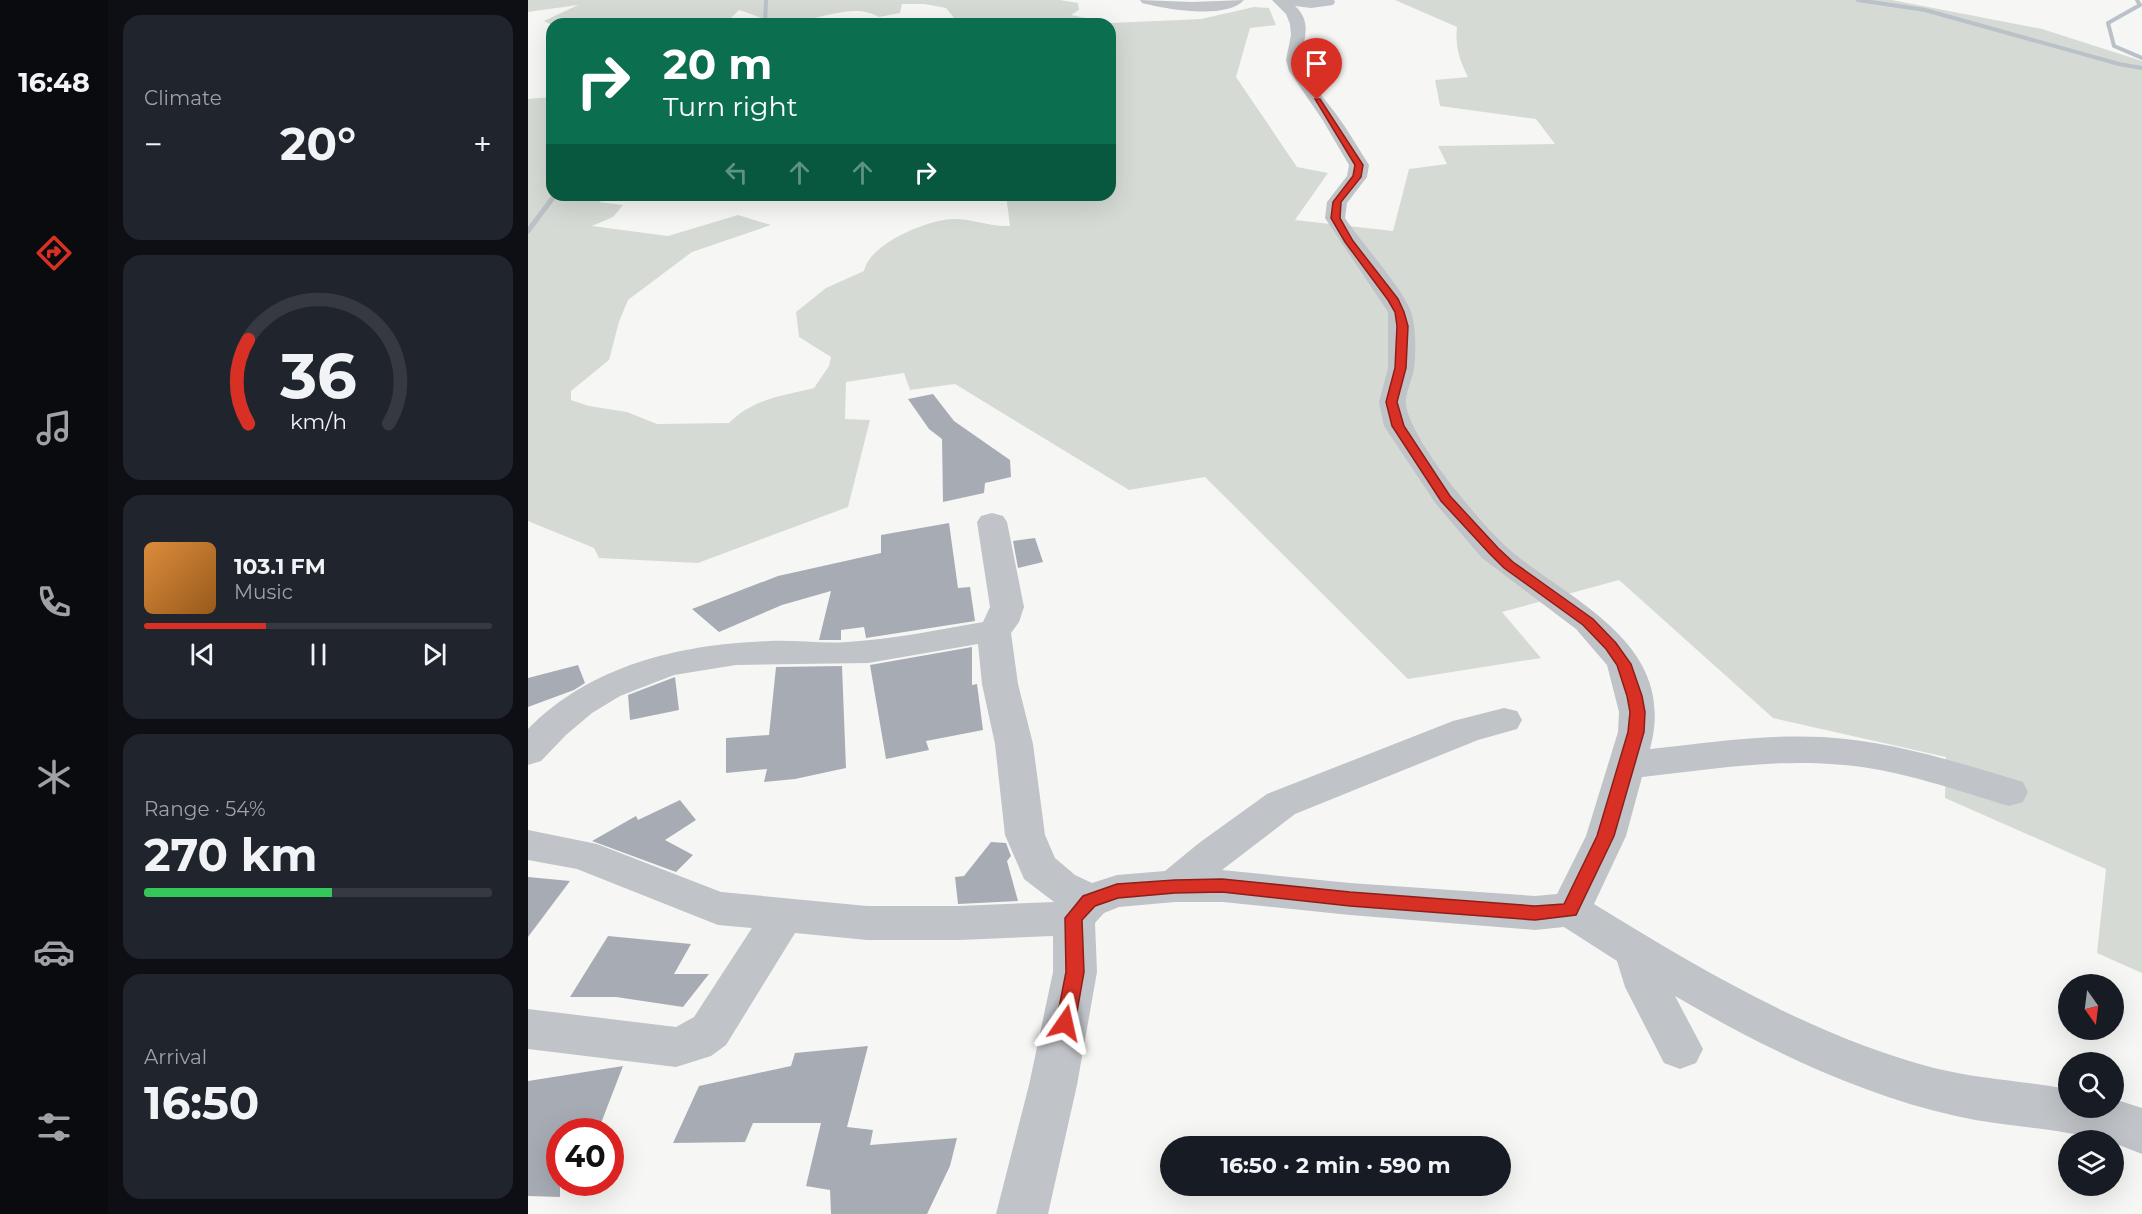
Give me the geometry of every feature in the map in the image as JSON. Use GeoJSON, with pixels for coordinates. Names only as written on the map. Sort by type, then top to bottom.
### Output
{"type":"FeatureCollection","features":[{"type":"Feature","properties":{"kind":"street"},"geometry":{"type":"LineString","coordinates":[[1147,0],[1164,4],[1196,5],[1223,4],[1237,0]]}},
{"type":"Feature","properties":{"kind":"street"},"geometry":{"type":"LineString","coordinates":[[1280,0],[1311,4],[1328,2]]}},
{"type":"Feature","properties":{"kind":"street"},"geometry":{"type":"LineString","coordinates":[[1280,0],[1293,12],[1298,24],[1299,35],[1294,60],[1297,71],[1331,119],[1359,165],[1357,177],[1337,202],[1335,218],[1349,242],[1393,299],[1400,312],[1401,368],[1392,402],[1398,426],[1446,498],[1493,551],[1588,622],[1611,646],[1624,664],[1637,712],[1636,732],[1605,836],[1570,910]]}},
{"type":"Feature","properties":{"kind":"street"},"geometry":{"type":"LineString","coordinates":[[528,752],[569,711],[594,694],[632,676],[664,666],[698,658],[742,653],[849,653],[994,631],[1002,622],[1007,607],[992,522]]}},
{"type":"Feature","properties":{"kind":"street"},"geometry":{"type":"LineString","coordinates":[[994,631],[1000,684],[1014,744],[1025,835],[1039,868],[1081,909],[1075,972],[1053,1085],[1023,1214]]}},
{"type":"Feature","properties":{"kind":"street"},"geometry":{"type":"LineString","coordinates":[[1175,886],[1213,854],[1281,804],[1466,730],[1504,720]]}},
{"type":"Feature","properties":{"kind":"street"},"geometry":{"type":"LineString","coordinates":[[1626,765],[1755,752],[1821,750],[1852,752],[1910,763],[2009,792]]}},
{"type":"Feature","properties":{"kind":"street"},"geometry":{"type":"LineString","coordinates":[[528,845],[583,855],[718,908],[867,923],[959,923],[1081,909],[1117,891],[1175,886],[1222,886],[1350,899],[1535,913],[1570,910],[1690,983],[1836,1056],[1934,1089],[1976,1098],[2081,1112],[2142,1131]]}},
{"type":"Feature","properties":{"kind":"street"},"geometry":{"type":"LineString","coordinates":[[528,1029],[676,1047],[695,1042],[710,1031],[784,915]]}},
{"type":"Feature","properties":{"kind":"street"},"geometry":{"type":"LineString","coordinates":[[1636,952],[1647,987],[1680,1049]]}},
{"type":"Feature","properties":{"kind":"shaded area"},"geometry":{"type":"Polygon","coordinates":[[[528,0],[1060,0],[1078,3],[1079,10],[1071,15],[1086,18],[954,18],[946,8],[924,4],[902,4],[900,13],[879,17],[868,12],[856,11],[813,18],[760,18],[739,10],[731,18],[550,18],[578,5],[528,12],[528,0]]]}},
{"type":"Feature","properties":{"kind":"shaded area"},"geometry":{"type":"Polygon","coordinates":[[[1395,0],[1892,0],[2042,29],[2142,61],[2142,973],[2097,953],[2106,869],[1945,798],[1946,757],[1773,718],[1619,580],[1502,612],[1541,658],[1408,679],[1205,477],[1129,490],[955,384],[910,390],[904,373],[846,382],[845,419],[870,420],[848,507],[698,563],[599,558],[594,548],[528,521],[528,99],[546,98],[546,201],[602,201],[599,202],[623,205],[613,217],[592,226],[668,236],[738,215],[771,225],[692,252],[628,300],[619,322],[609,360],[571,391],[571,400],[589,406],[627,412],[657,424],[729,423],[758,403],[814,388],[829,366],[831,357],[799,337],[796,312],[826,288],[864,271],[868,261],[877,251],[901,235],[930,223],[954,219],[1010,226],[1007,201],[1116,201],[1116,23],[1201,19],[1254,7],[1269,8],[1276,25],[1250,28],[1236,77],[1297,167],[1328,173],[1295,220],[1393,231],[1409,169],[1447,164],[1438,146],[1555,144],[1536,119],[1440,106],[1435,80],[1468,77],[1458,53],[1457,27],[1395,0]]]}},
{"type":"Feature","properties":{"kind":"building"},"geometry":{"type":"Polygon","coordinates":[[[933,394],[954,421],[1010,460],[1011,477],[985,483],[984,493],[943,502],[942,439],[929,429],[908,399],[933,394]]]}},
{"type":"Feature","properties":{"kind":"building"},"geometry":{"type":"Polygon","coordinates":[[[949,523],[958,588],[970,587],[975,621],[866,638],[864,627],[841,630],[841,640],[819,640],[831,591],[782,605],[719,632],[692,609],[778,576],[881,553],[881,535],[949,523]]]}},
{"type":"Feature","properties":{"kind":"building"},"geometry":{"type":"Polygon","coordinates":[[[1035,538],[1043,562],[1018,568],[1013,541],[1035,538]]]}},
{"type":"Feature","properties":{"kind":"building"},"geometry":{"type":"Polygon","coordinates":[[[972,647],[972,685],[977,684],[983,730],[926,741],[929,750],[886,759],[870,665],[972,647]]]}},
{"type":"Feature","properties":{"kind":"building"},"geometry":{"type":"Polygon","coordinates":[[[578,665],[585,683],[574,690],[528,707],[528,678],[578,665]]]}},
{"type":"Feature","properties":{"kind":"building"},"geometry":{"type":"Polygon","coordinates":[[[842,666],[846,768],[795,779],[764,782],[767,769],[726,773],[726,738],[769,735],[776,667],[842,666]]]}},
{"type":"Feature","properties":{"kind":"building"},"geometry":{"type":"Polygon","coordinates":[[[675,677],[679,710],[630,720],[628,695],[675,677]]]}},
{"type":"Feature","properties":{"kind":"building"},"geometry":{"type":"Polygon","coordinates":[[[680,800],[696,820],[665,840],[693,855],[676,872],[592,841],[636,816],[638,820],[680,800]]]}},
{"type":"Feature","properties":{"kind":"building"},"geometry":{"type":"Polygon","coordinates":[[[991,842],[1006,843],[1011,856],[1007,861],[1018,901],[958,904],[955,877],[964,876],[991,842]]]}},
{"type":"Feature","properties":{"kind":"building"},"geometry":{"type":"Polygon","coordinates":[[[528,877],[570,881],[528,937],[528,877]]]}},
{"type":"Feature","properties":{"kind":"building"},"geometry":{"type":"Polygon","coordinates":[[[608,936],[691,944],[674,974],[709,974],[683,1007],[616,997],[570,997],[608,936]]]}},
{"type":"Feature","properties":{"kind":"building"},"geometry":{"type":"Polygon","coordinates":[[[868,1046],[847,1127],[873,1130],[870,1145],[957,1138],[950,1166],[927,1214],[831,1214],[830,1190],[806,1186],[821,1123],[753,1123],[745,1142],[673,1143],[699,1086],[791,1066],[795,1053],[868,1046]]]}},
{"type":"Feature","properties":{"kind":"building"},"geometry":{"type":"Polygon","coordinates":[[[623,1066],[603,1118],[546,1118],[546,1196],[560,1197],[528,1196],[528,1081],[623,1066]]]}},
{"type":"Feature","properties":{"kind":"waterway"},"geometry":{"type":"LineString","coordinates":[[765,18],[766,0]]}},
{"type":"Feature","properties":{"kind":"waterway"},"geometry":{"type":"LineString","coordinates":[[1858,0],[1925,10],[2119,64],[2142,68]]}},
{"type":"Feature","properties":{"kind":"waterway"},"geometry":{"type":"LineString","coordinates":[[2137,0],[2140,5],[2108,23],[2114,46],[2142,58]]}},
{"type":"Feature","properties":{"kind":"waterway"},"geometry":{"type":"LineString","coordinates":[[528,231],[550,201]]}},
{"type":"Feature","properties":{"kind":"route"},"geometry":{"type":"LineString","coordinates":[[1065,1023],[1075,972],[1074,918],[1089,901],[1117,891],[1175,886],[1222,886],[1350,899],[1535,913],[1570,910],[1605,836],[1636,732],[1637,712],[1634,696],[1624,664],[1611,646],[1588,622],[1555,600],[1493,551],[1446,498],[1398,426],[1393,414],[1392,402],[1401,368],[1400,312],[1377,277],[1349,242],[1335,218],[1337,202],[1360,172],[1359,165],[1351,149],[1317,100]]}}]}
